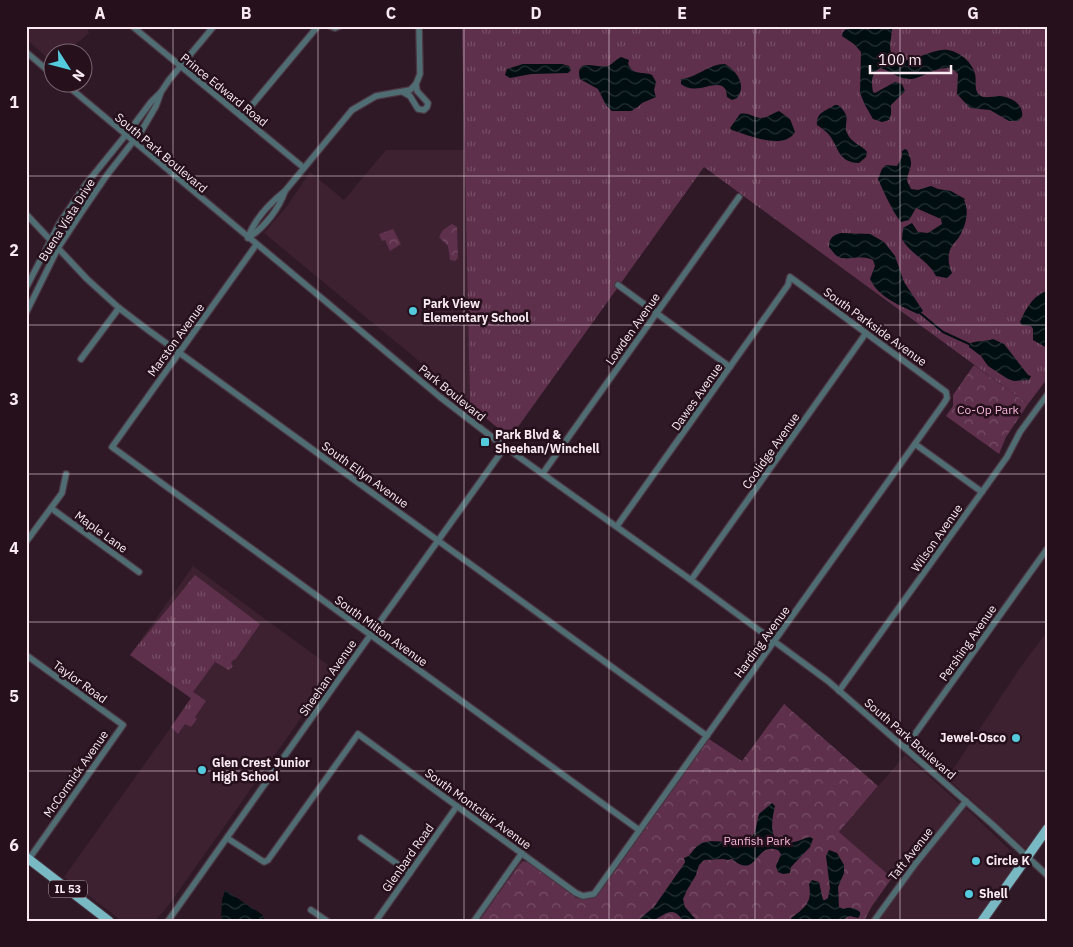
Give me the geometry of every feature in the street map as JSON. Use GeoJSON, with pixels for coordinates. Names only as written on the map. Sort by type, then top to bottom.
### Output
{"type":"FeatureCollection","features":[{"type":"Feature","properties":{"kind":"main road"},"geometry":{"type":"LineString","coordinates":[[982,921],[1047,829]]}},
{"type":"Feature","properties":{"kind":"main road","name":"IL 53"},"geometry":{"type":"LineString","coordinates":[[27,858],[109,921]]}},
{"type":"Feature","properties":{"kind":"street","name":"Prince Edward Road"},"geometry":{"type":"LineString","coordinates":[[132,26],[304,168]]}},
{"type":"Feature","properties":{"kind":"street"},"geometry":{"type":"LineString","coordinates":[[161,92],[214,26]]}},
{"type":"Feature","properties":{"kind":"street"},"geometry":{"type":"LineString","coordinates":[[242,117],[318,26]]}},
{"type":"Feature","properties":{"kind":"street"},"geometry":{"type":"LineString","coordinates":[[330,26],[335,28],[340,26]]}},
{"type":"Feature","properties":{"kind":"street"},"geometry":{"type":"LineString","coordinates":[[248,238],[252,226],[277,197],[285,191],[352,110],[368,99],[410,90],[416,84],[420,74],[419,26]]}},
{"type":"Feature","properties":{"kind":"street"},"geometry":{"type":"LineString","coordinates":[[26,52],[42,66]]}},
{"type":"Feature","properties":{"kind":"street"},"geometry":{"type":"LineString","coordinates":[[403,92],[410,96],[416,108],[424,110],[428,103],[417,91],[416,84]]}},
{"type":"Feature","properties":{"kind":"street","name":"South Park Boulevard"},"geometry":{"type":"LineString","coordinates":[[75,92],[248,238]]}},
{"type":"Feature","properties":{"kind":"street","name":"Buena Vista Drive"},"geometry":{"type":"LineString","coordinates":[[26,288],[50,240],[86,184],[161,92]]}},
{"type":"Feature","properties":{"kind":"street","name":"Buena Vista Drive"},"geometry":{"type":"LineString","coordinates":[[26,313],[58,248],[91,197],[142,130],[156,106],[161,92]]}},
{"type":"Feature","properties":{"kind":"street","name":"Lowden Avenue"},"geometry":{"type":"LineString","coordinates":[[543,473],[739,197]]}},
{"type":"Feature","properties":{"kind":"street","name":"South Ellyn Avenue"},"geometry":{"type":"LineString","coordinates":[[26,214],[87,278],[119,308],[707,736]]}},
{"type":"Feature","properties":{"kind":"street","name":"Park Boulevard"},"geometry":{"type":"LineString","coordinates":[[248,238],[440,397],[505,447],[617,526],[774,642]]}},
{"type":"Feature","properties":{"kind":"street","name":"Marston Avenue"},"geometry":{"type":"LineString","coordinates":[[112,447],[256,245]]}},
{"type":"Feature","properties":{"kind":"street","name":"South Parkside Avenue"},"geometry":{"type":"LineString","coordinates":[[790,277],[942,388],[947,395]]}},
{"type":"Feature","properties":{"kind":"street","name":"Dawes Avenue"},"geometry":{"type":"LineString","coordinates":[[617,526],[788,285],[790,277]]}},
{"type":"Feature","properties":{"kind":"street"},"geometry":{"type":"LineString","coordinates":[[618,285],[730,367]]}},
{"type":"Feature","properties":{"kind":"street"},"geometry":{"type":"LineString","coordinates":[[81,360],[119,308]]}},
{"type":"Feature","properties":{"kind":"street","name":"Coolidge Avenue"},"geometry":{"type":"LineString","coordinates":[[691,580],[866,333]]}},
{"type":"Feature","properties":{"kind":"street","name":"Harding Avenue"},"geometry":{"type":"LineString","coordinates":[[587,896],[596,891],[915,444],[946,400],[947,395]]}},
{"type":"Feature","properties":{"kind":"street","name":"Wilson Avenue"},"geometry":{"type":"LineString","coordinates":[[840,691],[1007,457],[1020,432],[1047,395]]}},
{"type":"Feature","properties":{"kind":"street"},"geometry":{"type":"LineString","coordinates":[[915,444],[982,492]]}},
{"type":"Feature","properties":{"kind":"street","name":"South Milton Avenue"},"geometry":{"type":"LineString","coordinates":[[112,447],[639,830]]}},
{"type":"Feature","properties":{"kind":"street","name":"Sheehan Avenue"},"geometry":{"type":"LineString","coordinates":[[168,921],[505,447]]}},
{"type":"Feature","properties":{"kind":"street"},"geometry":{"type":"LineString","coordinates":[[26,542],[62,493],[66,474]]}},
{"type":"Feature","properties":{"kind":"street","name":"Maple Lane"},"geometry":{"type":"LineString","coordinates":[[51,508],[139,572]]}},
{"type":"Feature","properties":{"kind":"street","name":"Pershing Avenue"},"geometry":{"type":"LineString","coordinates":[[905,748],[1047,549]]}},
{"type":"Feature","properties":{"kind":"street","name":"South Park Boulevard"},"geometry":{"type":"LineString","coordinates":[[774,642],[840,691],[1047,875]]}},
{"type":"Feature","properties":{"kind":"street","name":"Taylor Road"},"geometry":{"type":"LineString","coordinates":[[26,655],[123,725]]}},
{"type":"Feature","properties":{"kind":"street","name":"McCormick Avenue"},"geometry":{"type":"LineString","coordinates":[[27,858],[123,725]]}},
{"type":"Feature","properties":{"kind":"street","name":"South Montclair Avenue"},"geometry":{"type":"LineString","coordinates":[[227,838],[256,859],[264,862],[268,860],[358,734],[576,893],[587,896]]}},
{"type":"Feature","properties":{"kind":"street","name":"Taft Avenue"},"geometry":{"type":"LineString","coordinates":[[874,921],[916,863],[966,801]]}},
{"type":"Feature","properties":{"kind":"street","name":"Glenbard Road"},"geometry":{"type":"LineString","coordinates":[[376,921],[457,806]]}},
{"type":"Feature","properties":{"kind":"street"},"geometry":{"type":"LineString","coordinates":[[361,838],[410,872]]}},
{"type":"Feature","properties":{"kind":"street"},"geometry":{"type":"LineString","coordinates":[[474,921],[522,853]]}},
{"type":"Feature","properties":{"kind":"street"},"geometry":{"type":"LineString","coordinates":[[311,910],[327,921]]}},
{"type":"Feature","properties":{"kind":"shaded area"},"geometry":{"type":"Polygon","coordinates":[[[26,26],[86,26],[89,33],[78,42],[42,42],[42,53],[26,39],[26,26]]]}},
{"type":"Feature","properties":{"kind":"shaded area","name":"Park View Elementary School"},"geometry":{"type":"Polygon","coordinates":[[[386,150],[465,150],[470,405],[264,233],[287,206],[310,172],[344,200],[386,150]]]}},
{"type":"Feature","properties":{"kind":"shaded area","name":"Glen Crest Junior High School"},"geometry":{"type":"Polygon","coordinates":[[[193,566],[335,670],[168,906],[155,921],[122,921],[64,877],[191,699],[130,655],[193,566]]]}},
{"type":"Feature","properties":{"kind":"shaded area"},"geometry":{"type":"Polygon","coordinates":[[[1047,632],[1047,822],[1027,850],[947,778],[1022,665],[1047,632]]]}},
{"type":"Feature","properties":{"kind":"shaded area"},"geometry":{"type":"Polygon","coordinates":[[[905,755],[960,804],[897,883],[839,832],[905,755]]]}},
{"type":"Feature","properties":{"kind":"shaded area"},"geometry":{"type":"Polygon","coordinates":[[[966,808],[1020,860],[976,921],[877,921],[917,866],[966,808]]]}},
{"type":"Feature","properties":{"kind":"green space"},"geometry":{"type":"Polygon","coordinates":[[[462,26],[1047,26],[1047,379],[1028,404],[704,167],[510,438],[470,405],[462,26]]]}},
{"type":"Feature","properties":{"kind":"green space"},"geometry":{"type":"Polygon","coordinates":[[[452,224],[457,227],[458,258],[455,261],[450,260],[448,246],[439,237],[443,230],[452,224]]]}},
{"type":"Feature","properties":{"kind":"green space"},"geometry":{"type":"Polygon","coordinates":[[[393,229],[401,244],[390,251],[385,240],[382,241],[379,234],[393,229]]]}},
{"type":"Feature","properties":{"kind":"green space","name":"Co-Op Park"},"geometry":{"type":"Polygon","coordinates":[[[974,365],[1028,404],[1006,437],[999,454],[946,416],[953,406],[953,395],[974,365]]]}},
{"type":"Feature","properties":{"kind":"green space"},"geometry":{"type":"Polygon","coordinates":[[[195,575],[260,624],[231,663],[233,666],[229,670],[215,662],[193,692],[206,701],[195,717],[197,719],[191,727],[185,724],[178,734],[171,727],[191,698],[130,655],[195,575]]]}},
{"type":"Feature","properties":{"kind":"green space","name":"Panfish Park"},"geometry":{"type":"Polygon","coordinates":[[[784,704],[878,786],[839,832],[892,878],[864,921],[479,921],[523,861],[530,863],[576,898],[589,899],[597,896],[709,739],[742,761],[784,704]]]}},
{"type":"Feature","properties":{"kind":"water"},"geometry":{"type":"Polygon","coordinates":[[[849,26],[892,26],[890,48],[896,59],[906,60],[942,50],[957,53],[965,58],[973,70],[976,77],[976,89],[981,96],[999,96],[1016,102],[1021,108],[1022,117],[1018,121],[1009,121],[990,110],[970,108],[957,94],[958,74],[953,70],[942,68],[918,78],[908,79],[881,68],[875,72],[872,78],[873,92],[875,93],[895,82],[902,84],[905,91],[891,105],[889,120],[882,122],[873,119],[860,93],[861,52],[854,44],[842,36],[849,26]]]}},
{"type":"Feature","properties":{"kind":"water"},"geometry":{"type":"Polygon","coordinates":[[[621,57],[629,60],[630,68],[652,75],[656,82],[654,90],[656,97],[642,103],[631,111],[612,111],[606,105],[598,89],[580,79],[579,72],[583,66],[608,66],[621,57]]]}},
{"type":"Feature","properties":{"kind":"water"},"geometry":{"type":"Polygon","coordinates":[[[523,64],[562,64],[569,66],[571,70],[568,73],[531,74],[510,78],[505,75],[507,69],[523,64]]]}},
{"type":"Feature","properties":{"kind":"water"},"geometry":{"type":"Polygon","coordinates":[[[725,64],[737,75],[741,84],[740,93],[737,98],[732,100],[727,97],[726,90],[718,85],[694,88],[681,84],[681,79],[713,66],[725,64]]]}},
{"type":"Feature","properties":{"kind":"water"},"geometry":{"type":"Polygon","coordinates":[[[835,105],[843,109],[845,113],[847,119],[846,129],[849,136],[867,152],[866,157],[859,163],[843,158],[830,136],[817,125],[818,117],[835,105]]]}},
{"type":"Feature","properties":{"kind":"water"},"geometry":{"type":"Polygon","coordinates":[[[779,111],[790,119],[795,132],[790,138],[774,141],[765,140],[730,128],[740,114],[763,118],[779,111]]]}},
{"type":"Feature","properties":{"kind":"water"},"geometry":{"type":"Polygon","coordinates":[[[905,149],[911,160],[907,181],[911,189],[918,190],[931,186],[951,191],[965,199],[967,209],[965,224],[950,251],[949,266],[952,273],[947,278],[936,276],[933,270],[902,239],[903,228],[912,223],[918,232],[928,233],[942,224],[941,219],[916,208],[909,220],[901,222],[891,207],[878,179],[886,165],[897,166],[902,157],[902,151],[905,149]]]}},
{"type":"Feature","properties":{"kind":"water"},"geometry":{"type":"Polygon","coordinates":[[[841,233],[870,234],[884,242],[895,256],[904,282],[923,311],[918,314],[904,308],[878,291],[870,279],[875,266],[873,260],[868,258],[841,258],[836,255],[829,247],[830,241],[834,236],[841,233]]]}},
{"type":"Feature","properties":{"kind":"water"},"geometry":{"type":"Polygon","coordinates":[[[1047,291],[1047,348],[1033,340],[1033,329],[1031,326],[1022,325],[1020,322],[1034,299],[1047,291]]]}},
{"type":"Feature","properties":{"kind":"water"},"geometry":{"type":"Polygon","coordinates":[[[993,339],[1004,344],[1028,375],[1031,376],[1029,380],[1014,381],[1008,379],[988,366],[981,356],[969,347],[969,344],[978,341],[993,339]]]}},
{"type":"Feature","properties":{"kind":"water"},"geometry":{"type":"Polygon","coordinates":[[[772,803],[775,806],[772,819],[773,832],[779,841],[785,843],[810,837],[813,839],[810,847],[791,867],[790,873],[783,874],[778,872],[776,866],[781,854],[778,850],[770,849],[764,851],[747,866],[740,865],[732,859],[704,860],[699,865],[696,875],[683,899],[685,907],[697,921],[683,921],[676,913],[669,912],[652,921],[637,921],[654,907],[684,864],[684,858],[697,846],[712,841],[749,842],[755,832],[759,814],[772,803]]]}},
{"type":"Feature","properties":{"kind":"water"},"geometry":{"type":"Polygon","coordinates":[[[829,850],[837,853],[844,865],[844,873],[838,887],[839,907],[843,909],[853,908],[860,912],[860,915],[858,918],[850,916],[839,921],[822,921],[817,919],[788,921],[806,906],[810,897],[809,884],[812,880],[819,882],[823,900],[828,898],[830,888],[826,856],[829,850]]]}},
{"type":"Feature","properties":{"kind":"water"},"geometry":{"type":"Polygon","coordinates":[[[225,890],[263,915],[264,921],[221,921],[222,900],[225,890]]]}},
{"type":"Feature","properties":{"kind":"waterway"},"geometry":{"type":"LineString","coordinates":[[920,313],[943,332],[969,344]]}},
{"type":"Feature","properties":{"kind":"place","name":"Park View Elementary School"},"geometry":{"type":"Point","coordinates":[413,311]}},
{"type":"Feature","properties":{"kind":"place","name":"Park Blvd & Sheehan/Winchell"},"geometry":{"type":"Point","coordinates":[485,442]}},
{"type":"Feature","properties":{"kind":"place","name":"Jewel-Osco"},"geometry":{"type":"Point","coordinates":[1016,738]}},
{"type":"Feature","properties":{"kind":"place","name":"Glen Crest Junior High School"},"geometry":{"type":"Point","coordinates":[202,770]}},
{"type":"Feature","properties":{"kind":"place","name":"Circle K"},"geometry":{"type":"Point","coordinates":[976,861]}},
{"type":"Feature","properties":{"kind":"place","name":"Shell"},"geometry":{"type":"Point","coordinates":[969,894]}}]}
